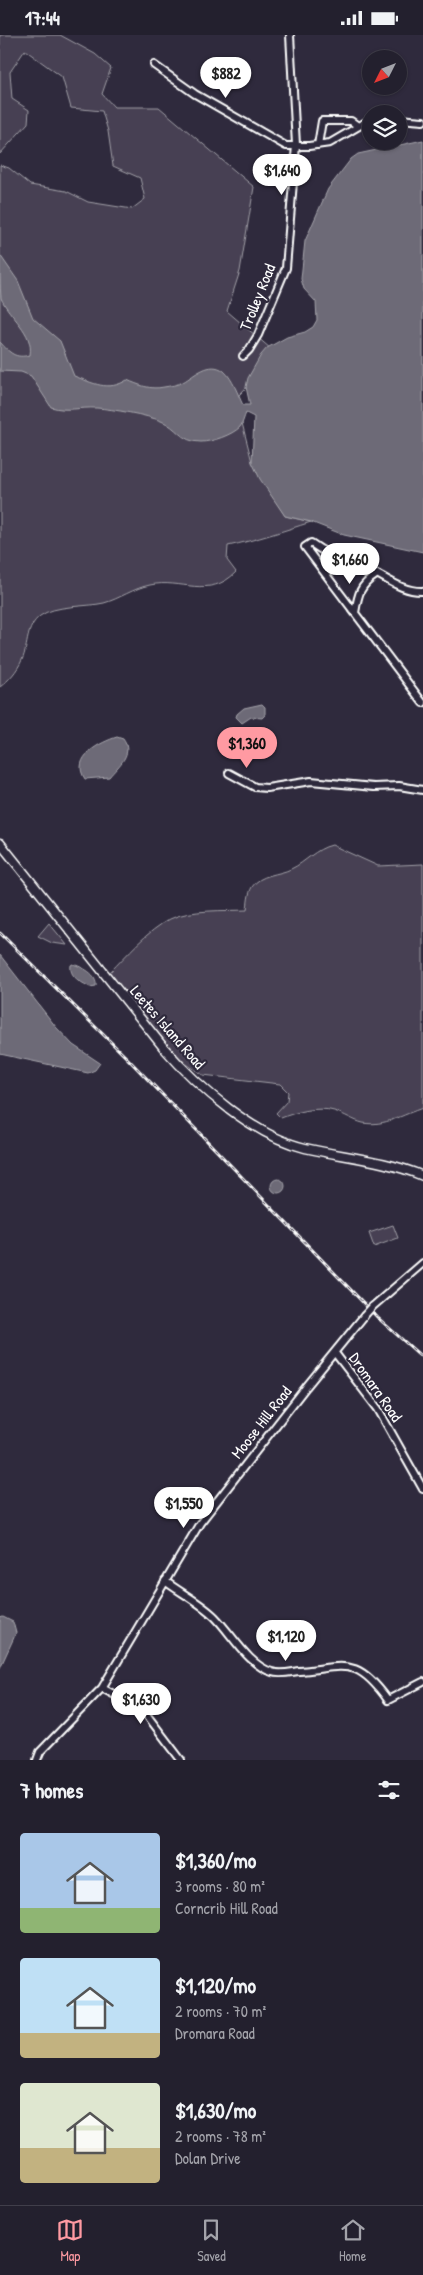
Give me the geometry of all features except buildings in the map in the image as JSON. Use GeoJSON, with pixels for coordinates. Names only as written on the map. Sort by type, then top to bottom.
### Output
{"type":"FeatureCollection","features":[{"type":"Feature","properties":{"kind":"main road","name":"Leetes Island Road"},"geometry":{"type":"LineString","coordinates":[[0,843],[164,1048],[185,1071],[218,1099],[257,1128],[278,1139],[304,1148],[390,1165],[423,1176]]}},
{"type":"Feature","properties":{"kind":"street","name":"Trolley Road"},"geometry":{"type":"LineString","coordinates":[[243,355],[250,350],[258,335],[286,267],[296,145],[290,35]]}},
{"type":"Feature","properties":{"kind":"street"},"geometry":{"type":"LineString","coordinates":[[154,65],[195,94],[286,146],[318,145],[334,141],[362,124]]}},
{"type":"Feature","properties":{"kind":"street"},"geometry":{"type":"LineString","coordinates":[[407,120],[423,121]]}},
{"type":"Feature","properties":{"kind":"street"},"geometry":{"type":"LineString","coordinates":[[318,145],[322,121],[351,121],[358,126]]}},
{"type":"Feature","properties":{"kind":"street"},"geometry":{"type":"LineString","coordinates":[[423,595],[420,591],[376,575],[365,568],[330,556],[311,543],[305,547],[423,703]]}},
{"type":"Feature","properties":{"kind":"street"},"geometry":{"type":"LineString","coordinates":[[355,613],[358,592],[376,575]]}},
{"type":"Feature","properties":{"kind":"street"},"geometry":{"type":"LineString","coordinates":[[229,773],[255,787],[267,788],[311,781],[374,787],[399,786],[423,790]]}},
{"type":"Feature","properties":{"kind":"street","name":"Moose Hill Road"},"geometry":{"type":"LineString","coordinates":[[37,1760],[40,1752],[102,1687],[200,1523],[364,1316],[423,1263]]}},
{"type":"Feature","properties":{"kind":"street","name":"Dromara Road"},"geometry":{"type":"LineString","coordinates":[[335,1353],[378,1409],[423,1489]]}},
{"type":"Feature","properties":{"kind":"street"},"geometry":{"type":"LineString","coordinates":[[166,1581],[214,1617],[258,1664],[272,1673],[319,1670],[341,1665],[356,1668],[374,1681],[388,1699],[423,1682]]}},
{"type":"Feature","properties":{"kind":"street"},"geometry":{"type":"LineString","coordinates":[[102,1687],[143,1710],[182,1760]]}},
{"type":"Feature","properties":{"kind":"shaded area"},"geometry":{"type":"Polygon","coordinates":[[[0,35],[60,35],[95,54],[111,68],[102,94],[114,107],[159,107],[254,187],[240,271],[227,311],[278,355],[239,395],[242,423],[252,462],[285,516],[311,522],[228,546],[227,560],[236,572],[216,585],[205,587],[173,584],[150,585],[104,603],[46,612],[32,626],[20,664],[0,687],[0,165],[9,168],[30,185],[66,191],[88,202],[132,209],[145,199],[140,178],[113,166],[108,131],[102,111],[71,108],[62,77],[25,50],[10,72],[12,99],[29,110],[28,123],[0,154],[0,35]]]}},
{"type":"Feature","properties":{"kind":"shaded area"},"geometry":{"type":"Polygon","coordinates":[[[423,140],[423,552],[344,535],[311,522],[285,516],[260,479],[252,462],[254,417],[246,413],[240,427],[232,433],[211,441],[188,440],[167,424],[147,417],[103,409],[63,409],[51,407],[31,376],[21,372],[0,371],[0,342],[17,356],[30,355],[30,347],[25,332],[1,298],[0,255],[18,281],[33,318],[60,341],[74,376],[94,384],[107,386],[120,384],[127,380],[145,387],[159,388],[181,383],[203,370],[213,367],[219,368],[227,374],[243,405],[250,405],[246,387],[248,378],[261,355],[267,348],[287,337],[305,332],[313,327],[317,320],[316,302],[304,289],[301,279],[305,241],[328,189],[351,159],[358,154],[377,150],[407,150],[407,143],[423,140]]]}},
{"type":"Feature","properties":{"kind":"shaded area"},"geometry":{"type":"Polygon","coordinates":[[[262,704],[265,707],[265,715],[262,718],[251,717],[242,723],[236,717],[244,708],[262,704]]]}},
{"type":"Feature","properties":{"kind":"shaded area"},"geometry":{"type":"Polygon","coordinates":[[[117,737],[123,739],[127,750],[121,764],[109,777],[85,779],[81,771],[84,757],[96,747],[117,737]]]}},
{"type":"Feature","properties":{"kind":"shaded area"},"geometry":{"type":"Polygon","coordinates":[[[332,845],[378,866],[423,864],[423,1108],[386,1122],[363,1123],[334,1111],[321,1109],[300,1112],[281,1118],[276,1113],[287,1101],[288,1092],[280,1084],[203,1075],[185,1063],[109,973],[146,936],[170,919],[197,912],[247,910],[248,898],[255,883],[265,877],[291,869],[321,849],[332,845]]]}},
{"type":"Feature","properties":{"kind":"shaded area"},"geometry":{"type":"Polygon","coordinates":[[[49,923],[67,945],[52,943],[38,936],[49,923]]]}},
{"type":"Feature","properties":{"kind":"shaded area"},"geometry":{"type":"Polygon","coordinates":[[[0,955],[56,1027],[73,1045],[100,1063],[95,1070],[88,1073],[0,1054],[0,955]]]}},
{"type":"Feature","properties":{"kind":"shaded area"},"geometry":{"type":"Polygon","coordinates":[[[73,964],[85,969],[92,975],[95,978],[96,986],[90,987],[76,979],[71,969],[73,964]]]}},
{"type":"Feature","properties":{"kind":"shaded area"},"geometry":{"type":"Polygon","coordinates":[[[275,1179],[281,1179],[285,1186],[281,1193],[275,1193],[271,1189],[271,1183],[275,1179]]]}},
{"type":"Feature","properties":{"kind":"shaded area"},"geometry":{"type":"Polygon","coordinates":[[[393,1225],[398,1238],[374,1247],[369,1233],[393,1225]]]}},
{"type":"Feature","properties":{"kind":"shaded area"},"geometry":{"type":"Polygon","coordinates":[[[3,1617],[13,1622],[16,1633],[0,1668],[0,1618],[3,1617]]]}},
{"type":"Feature","properties":{"kind":"railway"},"geometry":{"type":"LineString","coordinates":[[0,933],[128,1059],[378,1318],[423,1358]]}}]}
